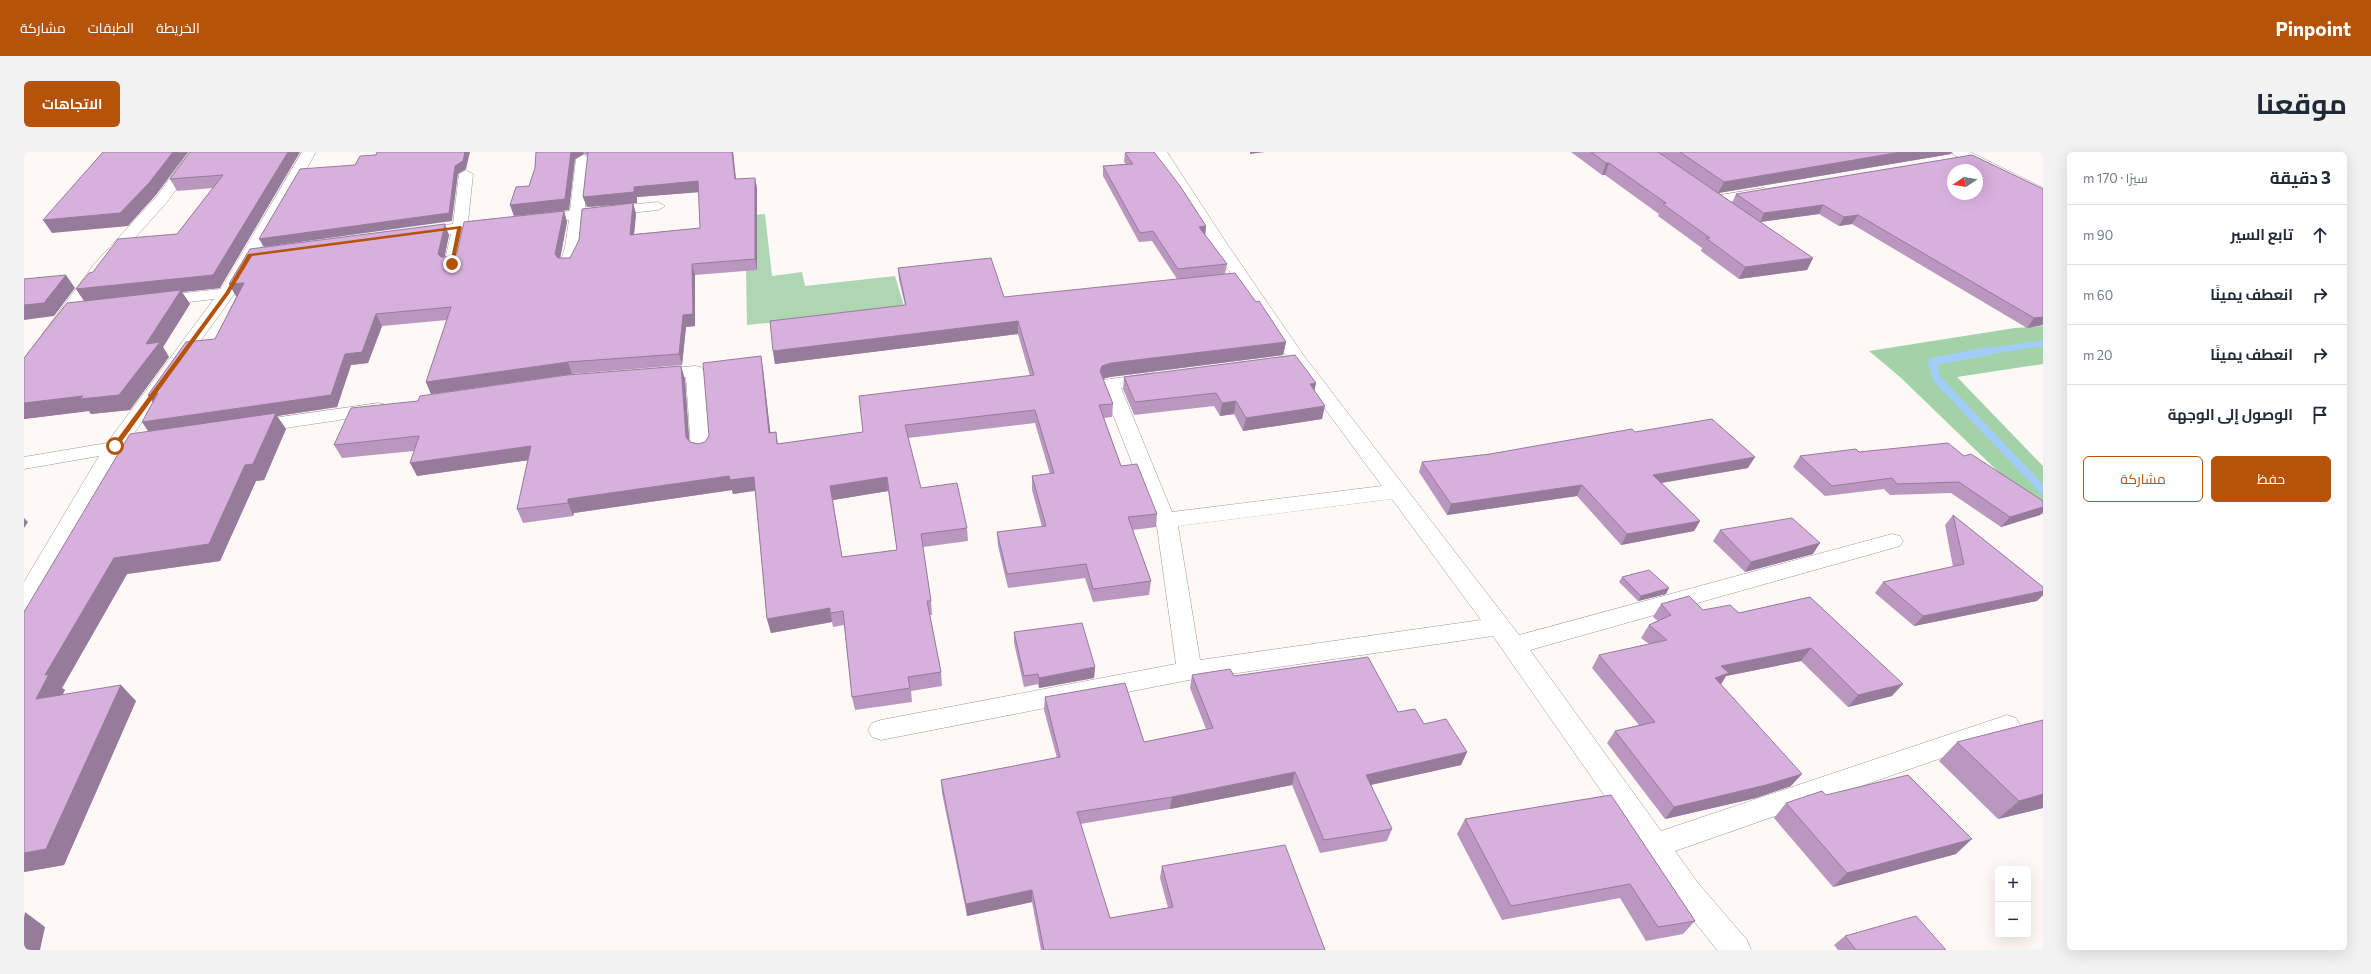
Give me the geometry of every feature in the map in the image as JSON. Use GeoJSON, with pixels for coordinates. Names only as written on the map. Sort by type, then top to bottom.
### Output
{"type":"FeatureCollection","features":[{"type":"Feature","properties":{"kind":"street"},"geometry":{"type":"LineString","coordinates":[[24,372],[101,266],[162,199],[196,152]]}},
{"type":"Feature","properties":{"kind":"street"},"geometry":{"type":"LineString","coordinates":[[24,602],[115,446],[227,293],[258,254],[309,152]]}},
{"type":"Feature","properties":{"kind":"street"},"geometry":{"type":"LineString","coordinates":[[1160,152],[1234,280],[1298,360],[1398,491],[1506,636],[1688,892],[1736,950]]}},
{"type":"Feature","properties":{"kind":"street"},"geometry":{"type":"LineString","coordinates":[[1948,161],[1965,155],[2043,194]]}},
{"type":"Feature","properties":{"kind":"street"},"geometry":{"type":"LineString","coordinates":[[568,265],[573,246],[583,159]]}},
{"type":"Feature","properties":{"kind":"street"},"geometry":{"type":"LineString","coordinates":[[452,264],[460,227],[466,174]]}},
{"type":"Feature","properties":{"kind":"street"},"geometry":{"type":"LineString","coordinates":[[1730,211],[1708,196],[1775,190]]}},
{"type":"Feature","properties":{"kind":"street"},"geometry":{"type":"LineString","coordinates":[[522,221],[658,206]]}},
{"type":"Feature","properties":{"kind":"street"},"geometry":{"type":"LineString","coordinates":[[406,234],[506,222]]}},
{"type":"Feature","properties":{"kind":"street"},"geometry":{"type":"LineString","coordinates":[[140,303],[227,293]]}},
{"type":"Feature","properties":{"kind":"street"},"geometry":{"type":"LineString","coordinates":[[69,311],[92,309]]}},
{"type":"Feature","properties":{"kind":"street"},"geometry":{"type":"LineString","coordinates":[[1275,363],[1298,360]]}},
{"type":"Feature","properties":{"kind":"street"},"geometry":{"type":"LineString","coordinates":[[634,376],[695,371],[701,450]]}},
{"type":"Feature","properties":{"kind":"street"},"geometry":{"type":"LineString","coordinates":[[1173,376],[1110,384],[1165,520],[1189,671]]}},
{"type":"Feature","properties":{"kind":"street"},"geometry":{"type":"LineString","coordinates":[[233,429],[399,406]]}},
{"type":"Feature","properties":{"kind":"street"},"geometry":{"type":"LineString","coordinates":[[24,463],[115,446],[170,438]]}},
{"type":"Feature","properties":{"kind":"street"},"geometry":{"type":"LineString","coordinates":[[1165,520],[1398,491]]}},
{"type":"Feature","properties":{"kind":"street"},"geometry":{"type":"LineString","coordinates":[[881,730],[1189,671],[1506,636],[1892,541]]}},
{"type":"Feature","properties":{"kind":"street"},"geometry":{"type":"LineString","coordinates":[[1655,845],[2007,724]]}},
{"type":"Feature","properties":{"kind":"green space"},"geometry":{"type":"Polygon","coordinates":[[[765,214],[772,276],[802,272],[805,286],[895,276],[905,309],[747,325],[745,216],[765,214]]]}},
{"type":"Feature","properties":{"kind":"green space"},"geometry":{"type":"Polygon","coordinates":[[[2043,326],[2043,364],[1957,377],[2043,466],[2043,515],[1900,377],[1869,351],[2015,328],[2043,326]]]}},
{"type":"Feature","properties":{"kind":"building"},"geometry":{"type":"Polygon","coordinates":[[[103,152],[173,152],[149,183],[120,213],[43,220],[103,152]]]}},
{"type":"Feature","properties":{"kind":"building"},"geometry":{"type":"Polygon","coordinates":[[[190,152],[288,152],[213,275],[76,289],[89,273],[93,272],[118,239],[177,234],[223,175],[170,179],[190,152]]]}},
{"type":"Feature","properties":{"kind":"building"},"geometry":{"type":"Polygon","coordinates":[[[377,152],[465,152],[463,161],[455,166],[449,213],[259,239],[300,169],[355,165],[360,156],[376,155],[377,152]]]}},
{"type":"Feature","properties":{"kind":"building"},"geometry":{"type":"Polygon","coordinates":[[[536,152],[571,152],[565,199],[510,205],[516,187],[529,186],[535,168],[536,152]]]}},
{"type":"Feature","properties":{"kind":"building"},"geometry":{"type":"Polygon","coordinates":[[[588,152],[732,152],[735,179],[755,178],[755,259],[692,264],[693,314],[683,315],[679,354],[568,362],[426,382],[451,307],[376,314],[362,352],[345,354],[331,395],[142,422],[158,393],[148,395],[186,342],[215,339],[244,283],[229,284],[250,249],[445,224],[438,254],[441,257],[453,257],[457,253],[464,222],[564,211],[555,254],[558,258],[570,258],[579,240],[582,209],[633,203],[630,235],[700,228],[698,181],[634,187],[634,192],[583,197],[588,152]]]}},
{"type":"Feature","properties":{"kind":"building"},"geometry":{"type":"Polygon","coordinates":[[[1154,152],[1180,186],[1206,226],[1199,227],[1227,264],[1178,269],[1153,231],[1140,233],[1103,166],[1133,164],[1125,153],[1154,152]]]}},
{"type":"Feature","properties":{"kind":"building"},"geometry":{"type":"Polygon","coordinates":[[[1591,152],[1658,152],[1813,258],[1745,267],[1706,238],[1710,238],[1663,204],[1666,203],[1591,152]]]}},
{"type":"Feature","properties":{"kind":"building"},"geometry":{"type":"Polygon","coordinates":[[[1680,152],[1901,152],[1724,182],[1680,152]]]}},
{"type":"Feature","properties":{"kind":"building"},"geometry":{"type":"Polygon","coordinates":[[[1972,155],[2043,189],[2043,317],[2034,318],[1858,215],[1844,217],[1823,205],[1764,213],[1736,194],[1972,155]]]}},
{"type":"Feature","properties":{"kind":"building"},"geometry":{"type":"Polygon","coordinates":[[[991,258],[1004,297],[1235,273],[1256,302],[1259,301],[1286,342],[1111,363],[1102,366],[1100,371],[1113,404],[1099,405],[1121,466],[1137,464],[1157,514],[1128,517],[1151,581],[1093,589],[1086,564],[1007,574],[997,532],[1046,526],[1032,476],[1054,473],[1035,410],[905,425],[921,488],[957,483],[967,528],[921,534],[931,601],[927,601],[941,672],[908,677],[910,688],[852,697],[843,611],[830,613],[830,608],[767,619],[754,477],[730,480],[729,476],[568,499],[568,503],[517,509],[531,446],[410,463],[419,436],[334,445],[351,408],[418,401],[420,396],[567,375],[681,366],[686,437],[690,442],[698,444],[705,442],[709,436],[703,363],[761,356],[769,433],[776,432],[777,444],[863,432],[859,396],[1034,375],[1018,321],[773,351],[770,321],[906,305],[898,268],[991,258]],[[887,477],[830,486],[842,557],[897,550],[887,477]]]}},
{"type":"Feature","properties":{"kind":"building"},"geometry":{"type":"Polygon","coordinates":[[[66,275],[44,303],[24,305],[24,279],[66,275]]]}},
{"type":"Feature","properties":{"kind":"building"},"geometry":{"type":"Polygon","coordinates":[[[181,290],[146,344],[160,342],[119,395],[80,399],[83,396],[24,403],[24,358],[67,303],[181,290]]]}},
{"type":"Feature","properties":{"kind":"building"},"geometry":{"type":"Polygon","coordinates":[[[1295,355],[1316,383],[1310,384],[1325,406],[1246,418],[1236,401],[1222,403],[1216,393],[1135,402],[1124,377],[1295,355]]]}},
{"type":"Feature","properties":{"kind":"building"},"geometry":{"type":"Polygon","coordinates":[[[276,413],[253,464],[245,465],[209,544],[114,558],[45,675],[49,674],[36,699],[121,685],[46,849],[24,853],[24,612],[130,434],[276,413]]]}},
{"type":"Feature","properties":{"kind":"building"},"geometry":{"type":"Polygon","coordinates":[[[1712,419],[1755,457],[1653,475],[1700,521],[1627,534],[1582,485],[1451,504],[1422,462],[1490,454],[1632,429],[1635,432],[1712,419]]]}},
{"type":"Feature","properties":{"kind":"building"},"geometry":{"type":"Polygon","coordinates":[[[1948,443],[1964,456],[1971,454],[2043,501],[2043,507],[2010,517],[1959,482],[1897,484],[1892,478],[1832,486],[1800,456],[1856,449],[1859,452],[1948,443]]]}},
{"type":"Feature","properties":{"kind":"building"},"geometry":{"type":"Polygon","coordinates":[[[1953,515],[2043,587],[2043,591],[1923,616],[1883,582],[1964,564],[1953,515]]]}},
{"type":"Feature","properties":{"kind":"building"},"geometry":{"type":"Polygon","coordinates":[[[1792,518],[1820,543],[1751,562],[1720,530],[1792,518]]]}},
{"type":"Feature","properties":{"kind":"building"},"geometry":{"type":"Polygon","coordinates":[[[1649,570],[1669,588],[1641,596],[1622,577],[1649,570]]]}},
{"type":"Feature","properties":{"kind":"building"},"geometry":{"type":"Polygon","coordinates":[[[1689,596],[1703,610],[1730,605],[1739,613],[1810,597],[1903,684],[1858,695],[1811,648],[1721,666],[1729,673],[1715,678],[1802,774],[1766,785],[1674,807],[1615,731],[1655,722],[1599,655],[1667,640],[1649,625],[1671,615],[1661,604],[1689,596]]]}},
{"type":"Feature","properties":{"kind":"building"},"geometry":{"type":"Polygon","coordinates":[[[1082,623],[1095,667],[1039,678],[1038,674],[1024,676],[1014,632],[1082,623]]]}},
{"type":"Feature","properties":{"kind":"building"},"geometry":{"type":"Polygon","coordinates":[[[1368,657],[1398,712],[1415,709],[1424,724],[1446,719],[1467,752],[1366,775],[1392,829],[1324,840],[1295,772],[1172,797],[1077,812],[1110,918],[1173,907],[1162,866],[1285,845],[1325,950],[1044,950],[1032,890],[966,904],[941,780],[1060,757],[1045,697],[1125,683],[1144,742],[1213,728],[1192,675],[1230,669],[1234,676],[1368,657]]]}},
{"type":"Feature","properties":{"kind":"building"},"geometry":{"type":"Polygon","coordinates":[[[2043,720],[2043,794],[2019,801],[1957,742],[2043,720]]]}},
{"type":"Feature","properties":{"kind":"building"},"geometry":{"type":"Polygon","coordinates":[[[1908,775],[1972,839],[1847,873],[1786,803],[1822,791],[1826,795],[1908,775]]]}},
{"type":"Feature","properties":{"kind":"building"},"geometry":{"type":"Polygon","coordinates":[[[1611,795],[1695,921],[1658,927],[1630,884],[1511,906],[1465,819],[1611,795]]]}},
{"type":"Feature","properties":{"kind":"building"},"geometry":{"type":"Polygon","coordinates":[[[1916,916],[1946,950],[1856,950],[1845,936],[1916,916]]]}},
{"type":"Feature","properties":{"kind":"waterway"},"geometry":{"type":"LineString","coordinates":[[1984,352],[2043,343]]}},
{"type":"Feature","properties":{"kind":"waterway"},"geometry":{"type":"LineString","coordinates":[[1989,351],[1932,362],[1937,379],[2043,490]]}},
{"type":"Feature","properties":{"kind":"route"},"geometry":{"type":"LineString","coordinates":[[115,446],[227,293],[250,255],[460,227],[452,264]]}}]}
